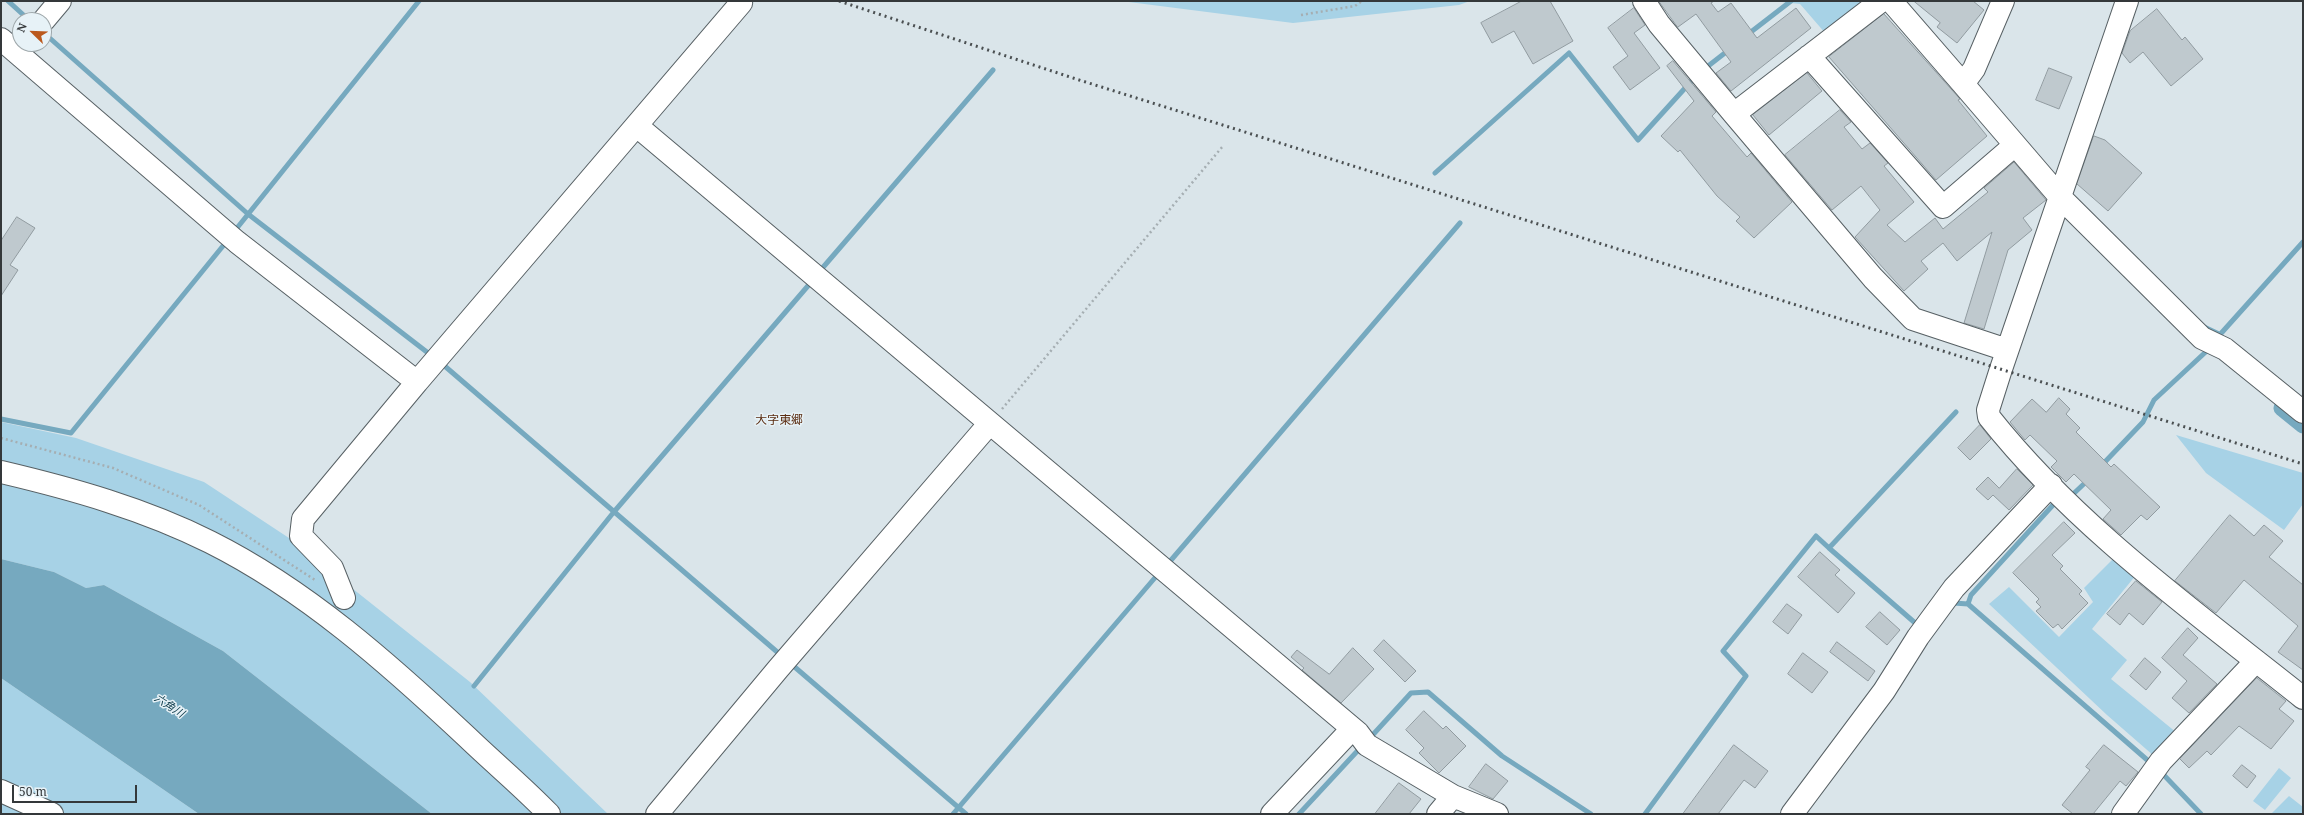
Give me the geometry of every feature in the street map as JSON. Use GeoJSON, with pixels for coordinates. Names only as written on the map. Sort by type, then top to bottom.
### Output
{"type":"FeatureCollection","features":[{"type":"Feature","properties":{"kind":"street"},"geometry":{"type":"LineString","coordinates":[[344,598],[332,568],[301,536],[303,519],[448,346],[741,3],[740,1]]}},
{"type":"Feature","properties":{"kind":"street"},"geometry":{"type":"LineString","coordinates":[[1644,1],[1659,24],[1734,114],[1873,278],[1913,320],[2007,350]]}},
{"type":"Feature","properties":{"kind":"street"},"geometry":{"type":"LineString","coordinates":[[1734,114],[1881,1]]}},
{"type":"Feature","properties":{"kind":"street"},"geometry":{"type":"LineString","coordinates":[[1891,1],[1967,78],[2015,145],[2062,189],[2202,338],[2225,349],[2303,412]]}},
{"type":"Feature","properties":{"kind":"street"},"geometry":{"type":"LineString","coordinates":[[1967,78],[2003,1]]}},
{"type":"Feature","properties":{"kind":"street"},"geometry":{"type":"LineString","coordinates":[[2127,1],[2007,350],[1988,410],[1989,417],[2061,495],[2143,571],[2303,698]]}},
{"type":"Feature","properties":{"kind":"street"},"geometry":{"type":"LineString","coordinates":[[10,49],[219,228],[421,378]]}},
{"type":"Feature","properties":{"kind":"street"},"geometry":{"type":"LineString","coordinates":[[1809,56],[1943,207],[2015,145]]}},
{"type":"Feature","properties":{"kind":"street"},"geometry":{"type":"LineString","coordinates":[[637,126],[1359,736],[1452,796],[1497,814]]}},
{"type":"Feature","properties":{"kind":"street"},"geometry":{"type":"LineString","coordinates":[[656,814],[778,669],[990,423]]}},
{"type":"Feature","properties":{"kind":"street"},"geometry":{"type":"LineString","coordinates":[[1,472],[136,509],[210,542],[271,576],[329,618],[414,687],[549,814]]}},
{"type":"Feature","properties":{"kind":"street"},"geometry":{"type":"LineString","coordinates":[[1792,814],[1884,691],[1918,637],[1954,588],[2061,495]]}},
{"type":"Feature","properties":{"kind":"street"},"geometry":{"type":"LineString","coordinates":[[2123,814],[2156,767],[2256,661]]}},
{"type":"Feature","properties":{"kind":"street"},"geometry":{"type":"LineString","coordinates":[[1272,814],[1359,736]]}},
{"type":"Feature","properties":{"kind":"street"},"geometry":{"type":"LineString","coordinates":[[1,791],[52,814]]}},
{"type":"Feature","properties":{"kind":"street"},"geometry":{"type":"LineString","coordinates":[[1438,814],[1452,796]]}},
{"type":"Feature","properties":{"kind":"path"},"geometry":{"type":"LineString","coordinates":[[1301,15],[1355,6],[1362,1]]}},
{"type":"Feature","properties":{"kind":"path"},"geometry":{"type":"LineString","coordinates":[[990,423],[1223,146]]}},
{"type":"Feature","properties":{"kind":"shaded area"},"geometry":{"type":"Polygon","coordinates":[[[1121,1],[1470,1],[1459,5],[1293,23],[1121,1]]]}},
{"type":"Feature","properties":{"kind":"shaded area"},"geometry":{"type":"Polygon","coordinates":[[[1773,1],[1867,1],[1826,34],[1800,4],[1773,1]]]}},
{"type":"Feature","properties":{"kind":"shaded area"},"geometry":{"type":"Polygon","coordinates":[[[1,422],[76,438],[204,482],[289,538],[470,682],[608,814],[432,814],[223,651],[104,585],[86,588],[54,572],[1,559],[1,422]]]}},
{"type":"Feature","properties":{"kind":"shaded area"},"geometry":{"type":"Polygon","coordinates":[[[2176,435],[2303,473],[2303,504],[2284,530],[2206,473],[2176,435]]]}},
{"type":"Feature","properties":{"kind":"shaded area"},"geometry":{"type":"Polygon","coordinates":[[[2115,557],[2136,575],[2092,629],[2127,660],[2111,679],[2177,733],[2154,756],[2107,715],[1989,604],[2009,587],[2059,637],[2093,602],[2084,588],[2115,557]]]}},
{"type":"Feature","properties":{"kind":"shaded area"},"geometry":{"type":"Polygon","coordinates":[[[1,678],[199,814],[1,814],[1,678]]]}},
{"type":"Feature","properties":{"kind":"shaded area"},"geometry":{"type":"Polygon","coordinates":[[[2279,768],[2291,778],[2265,810],[2253,801],[2279,768]]]}},
{"type":"Feature","properties":{"kind":"shaded area"},"geometry":{"type":"Polygon","coordinates":[[[2289,796],[2303,807],[2303,814],[2271,814],[2289,796]]]}},
{"type":"Feature","properties":{"kind":"water","name":"六角川"},"geometry":{"type":"Polygon","coordinates":[[[1,559],[54,572],[86,588],[104,585],[223,651],[432,814],[199,814],[1,678],[1,559]]]}},
{"type":"Feature","properties":{"kind":"building"},"geometry":{"type":"Polygon","coordinates":[[[1522,1],[1550,1],[1573,41],[1533,64],[1514,31],[1492,43],[1481,23],[1522,1]]]}},
{"type":"Feature","properties":{"kind":"building"},"geometry":{"type":"Polygon","coordinates":[[[1659,1],[1714,1],[1711,3],[1718,12],[1731,3],[1757,38],[1796,8],[1811,28],[1731,91],[1716,73],[1731,62],[1696,14],[1678,27],[1659,1]]]}},
{"type":"Feature","properties":{"kind":"building"},"geometry":{"type":"Polygon","coordinates":[[[1914,1],[1973,1],[1984,10],[1957,43],[1937,27],[1940,23],[1914,1]]]}},
{"type":"Feature","properties":{"kind":"building"},"geometry":{"type":"Polygon","coordinates":[[[1634,8],[1645,25],[1634,33],[1660,68],[1630,90],[1613,67],[1628,56],[1608,28],[1634,8]]]}},
{"type":"Feature","properties":{"kind":"building"},"geometry":{"type":"Polygon","coordinates":[[[2157,9],[2182,40],[2185,37],[2203,59],[2171,86],[2143,52],[2130,63],[2122,53],[2130,31],[2157,9]]]}},
{"type":"Feature","properties":{"kind":"building"},"geometry":{"type":"Polygon","coordinates":[[[1884,14],[1960,99],[1958,100],[1987,136],[1936,180],[1829,57],[1884,14]]]}},
{"type":"Feature","properties":{"kind":"building"},"geometry":{"type":"Polygon","coordinates":[[[1673,61],[1716,112],[1712,116],[1747,157],[1751,153],[1792,202],[1754,238],[1736,221],[1740,217],[1717,196],[1680,150],[1678,152],[1661,136],[1694,101],[1667,66],[1673,61]]]}},
{"type":"Feature","properties":{"kind":"building"},"geometry":{"type":"Polygon","coordinates":[[[2049,68],[2072,77],[2059,109],[2036,100],[2049,68]]]}},
{"type":"Feature","properties":{"kind":"building"},"geometry":{"type":"Polygon","coordinates":[[[1807,73],[1822,91],[1769,135],[1753,115],[1807,73]]]}},
{"type":"Feature","properties":{"kind":"building"},"geometry":{"type":"Polygon","coordinates":[[[1840,110],[1851,122],[1844,127],[1862,149],[1870,143],[1888,163],[1884,166],[1914,202],[1887,225],[1905,242],[1935,218],[1943,229],[1988,192],[1984,188],[2014,162],[2046,200],[2023,218],[2032,230],[2008,250],[1984,329],[1964,323],[1992,232],[1957,261],[1943,243],[1921,261],[1928,269],[1904,291],[1855,237],[1880,210],[1861,186],[1832,210],[1785,155],[1840,110]]]}},
{"type":"Feature","properties":{"kind":"building"},"geometry":{"type":"Polygon","coordinates":[[[2094,136],[2105,140],[2142,173],[2108,211],[2077,184],[2094,136]]]}},
{"type":"Feature","properties":{"kind":"building"},"geometry":{"type":"Polygon","coordinates":[[[17,217],[35,228],[10,265],[18,270],[1,296],[1,241],[17,217]]]}},
{"type":"Feature","properties":{"kind":"building"},"geometry":{"type":"Polygon","coordinates":[[[2059,398],[2070,409],[2066,414],[2080,428],[2076,432],[2111,467],[2114,464],[2160,507],[2147,520],[2141,515],[2121,535],[2103,519],[2111,510],[2074,474],[2066,482],[2051,467],[2057,461],[2030,435],[2025,440],[2010,422],[2032,399],[2046,412],[2059,398]]]}},
{"type":"Feature","properties":{"kind":"building"},"geometry":{"type":"Polygon","coordinates":[[[1980,425],[1991,439],[1970,460],[1958,448],[1980,425]]]}},
{"type":"Feature","properties":{"kind":"building"},"geometry":{"type":"Polygon","coordinates":[[[2017,469],[2033,485],[2009,510],[1993,495],[1988,500],[1976,489],[1988,477],[1999,488],[2017,469]]]}},
{"type":"Feature","properties":{"kind":"building"},"geometry":{"type":"Polygon","coordinates":[[[2230,515],[2254,536],[2264,525],[2283,541],[2269,557],[2303,585],[2303,670],[2278,652],[2298,626],[2244,580],[2216,613],[2175,581],[2230,515]]]}},
{"type":"Feature","properties":{"kind":"building"},"geometry":{"type":"Polygon","coordinates":[[[2064,522],[2075,533],[2052,555],[2063,566],[2060,569],[2082,591],[2079,594],[2088,603],[2062,629],[2058,624],[2053,628],[2036,611],[2041,607],[2036,602],[2039,599],[2013,573],[2064,522]]]}},
{"type":"Feature","properties":{"kind":"building"},"geometry":{"type":"Polygon","coordinates":[[[1820,552],[1840,570],[1835,575],[1855,593],[1838,613],[1798,577],[1820,552]]]}},
{"type":"Feature","properties":{"kind":"building"},"geometry":{"type":"Polygon","coordinates":[[[2136,581],[2162,602],[2143,625],[2129,613],[2120,625],[2107,614],[2136,581]]]}},
{"type":"Feature","properties":{"kind":"building"},"geometry":{"type":"Polygon","coordinates":[[[1787,604],[1802,615],[1788,634],[1773,622],[1787,604]]]}},
{"type":"Feature","properties":{"kind":"building"},"geometry":{"type":"Polygon","coordinates":[[[1880,612],[1900,630],[1887,645],[1866,627],[1880,612]]]}},
{"type":"Feature","properties":{"kind":"building"},"geometry":{"type":"Polygon","coordinates":[[[2188,628],[2198,638],[2183,655],[2217,684],[2189,713],[2172,698],[2187,681],[2162,658],[2188,628]]]}},
{"type":"Feature","properties":{"kind":"building"},"geometry":{"type":"Polygon","coordinates":[[[1384,640],[1416,671],[1405,682],[1374,651],[1384,640]]]}},
{"type":"Feature","properties":{"kind":"building"},"geometry":{"type":"Polygon","coordinates":[[[1837,642],[1875,671],[1868,681],[1830,652],[1837,642]]]}},
{"type":"Feature","properties":{"kind":"building"},"geometry":{"type":"Polygon","coordinates":[[[1353,648],[1374,669],[1341,703],[1302,670],[1304,668],[1291,657],[1297,650],[1329,674],[1353,648]]]}},
{"type":"Feature","properties":{"kind":"building"},"geometry":{"type":"Polygon","coordinates":[[[1803,653],[1828,672],[1812,693],[1788,674],[1803,653]]]}},
{"type":"Feature","properties":{"kind":"building"},"geometry":{"type":"Polygon","coordinates":[[[2145,658],[2161,672],[2146,690],[2130,676],[2145,658]]]}},
{"type":"Feature","properties":{"kind":"building"},"geometry":{"type":"Polygon","coordinates":[[[2257,678],[2286,701],[2279,709],[2294,721],[2271,749],[2239,726],[2211,755],[2207,751],[2189,768],[2180,759],[2257,678]]]}},
{"type":"Feature","properties":{"kind":"building"},"geometry":{"type":"Polygon","coordinates":[[[1424,711],[1443,729],[1446,726],[1466,746],[1439,773],[1419,753],[1424,748],[1406,730],[1424,711]]]}},
{"type":"Feature","properties":{"kind":"building"},"geometry":{"type":"Polygon","coordinates":[[[1734,745],[1768,771],[1755,788],[1744,780],[1718,814],[1683,814],[1734,745]]]}},
{"type":"Feature","properties":{"kind":"building"},"geometry":{"type":"Polygon","coordinates":[[[2104,745],[2138,772],[2126,786],[2120,781],[2093,814],[2073,814],[2062,805],[2090,770],[2086,767],[2104,745]]]}},
{"type":"Feature","properties":{"kind":"building"},"geometry":{"type":"Polygon","coordinates":[[[1486,764],[1508,781],[1493,799],[1469,787],[1486,764]]]}},
{"type":"Feature","properties":{"kind":"building"},"geometry":{"type":"Polygon","coordinates":[[[2242,765],[2256,776],[2247,788],[2233,776],[2242,765]]]}},
{"type":"Feature","properties":{"kind":"building"},"geometry":{"type":"Polygon","coordinates":[[[1399,783],[1421,799],[1409,814],[1375,814],[1399,783]]]}},
{"type":"Feature","properties":{"kind":"waterway"},"geometry":{"type":"LineString","coordinates":[[8,1],[20,12]]}},
{"type":"Feature","properties":{"kind":"waterway"},"geometry":{"type":"LineString","coordinates":[[233,233],[419,1]]}},
{"type":"Feature","properties":{"kind":"waterway"},"geometry":{"type":"LineString","coordinates":[[1747,35],[1791,1]]}},
{"type":"Feature","properties":{"kind":"waterway"},"geometry":{"type":"LineString","coordinates":[[52,40],[248,214],[432,356]]}},
{"type":"Feature","properties":{"kind":"waterway"},"geometry":{"type":"LineString","coordinates":[[1703,70],[1730,49]]}},
{"type":"Feature","properties":{"kind":"waterway"},"geometry":{"type":"LineString","coordinates":[[1435,173],[1569,53],[1638,140],[1696,76]]}},
{"type":"Feature","properties":{"kind":"waterway"},"geometry":{"type":"LineString","coordinates":[[819,272],[993,70]]}},
{"type":"Feature","properties":{"kind":"waterway"},"geometry":{"type":"LineString","coordinates":[[1166,566],[1460,223]]}},
{"type":"Feature","properties":{"kind":"waterway"},"geometry":{"type":"LineString","coordinates":[[1,419],[71,433],[227,241]]}},
{"type":"Feature","properties":{"kind":"waterway"},"geometry":{"type":"LineString","coordinates":[[2216,339],[2303,242]]}},
{"type":"Feature","properties":{"kind":"waterway"},"geometry":{"type":"LineString","coordinates":[[474,686],[613,513],[813,280]]}},
{"type":"Feature","properties":{"kind":"waterway"},"geometry":{"type":"LineString","coordinates":[[2202,326],[2219,334]]}},
{"type":"Feature","properties":{"kind":"waterway"},"geometry":{"type":"LineString","coordinates":[[2102,465],[2143,422],[2154,400],[2211,347]]}},
{"type":"Feature","properties":{"kind":"waterway"},"geometry":{"type":"LineString","coordinates":[[440,362],[783,657]]}},
{"type":"Feature","properties":{"kind":"waterway"},"geometry":{"type":"LineString","coordinates":[[2282,408],[2303,425]]}},
{"type":"Feature","properties":{"kind":"waterway"},"geometry":{"type":"LineString","coordinates":[[1645,814],[1746,676],[1723,651],[1816,536],[1829,548],[1956,412]]}},
{"type":"Feature","properties":{"kind":"waterway"},"geometry":{"type":"LineString","coordinates":[[2069,498],[2088,480]]}},
{"type":"Feature","properties":{"kind":"waterway"},"geometry":{"type":"LineString","coordinates":[[2059,503],[2053,505],[1971,595],[1968,604],[2153,765]]}},
{"type":"Feature","properties":{"kind":"waterway"},"geometry":{"type":"LineString","coordinates":[[1829,548],[1914,622]]}},
{"type":"Feature","properties":{"kind":"waterway"},"geometry":{"type":"LineString","coordinates":[[953,814],[1159,573]]}},
{"type":"Feature","properties":{"kind":"waterway"},"geometry":{"type":"LineString","coordinates":[[1952,605],[1954,603],[1968,604]]}},
{"type":"Feature","properties":{"kind":"waterway"},"geometry":{"type":"LineString","coordinates":[[790,663],[966,814]]}},
{"type":"Feature","properties":{"kind":"waterway"},"geometry":{"type":"LineString","coordinates":[[1369,739],[1411,693],[1428,692],[1502,756],[1591,814]]}},
{"type":"Feature","properties":{"kind":"waterway"},"geometry":{"type":"LineString","coordinates":[[1299,814],[1362,746]]}},
{"type":"Feature","properties":{"kind":"waterway"},"geometry":{"type":"LineString","coordinates":[[2160,771],[2201,814]]}},
{"type":"Feature","properties":{"kind":"railway"},"geometry":{"type":"LineString","coordinates":[[839,1],[1076,79],[2303,464]]}},
{"type":"Feature","properties":{"kind":"district","name":"大字東郷"},"geometry":{"type":"Point","coordinates":[779,421]}}]}
